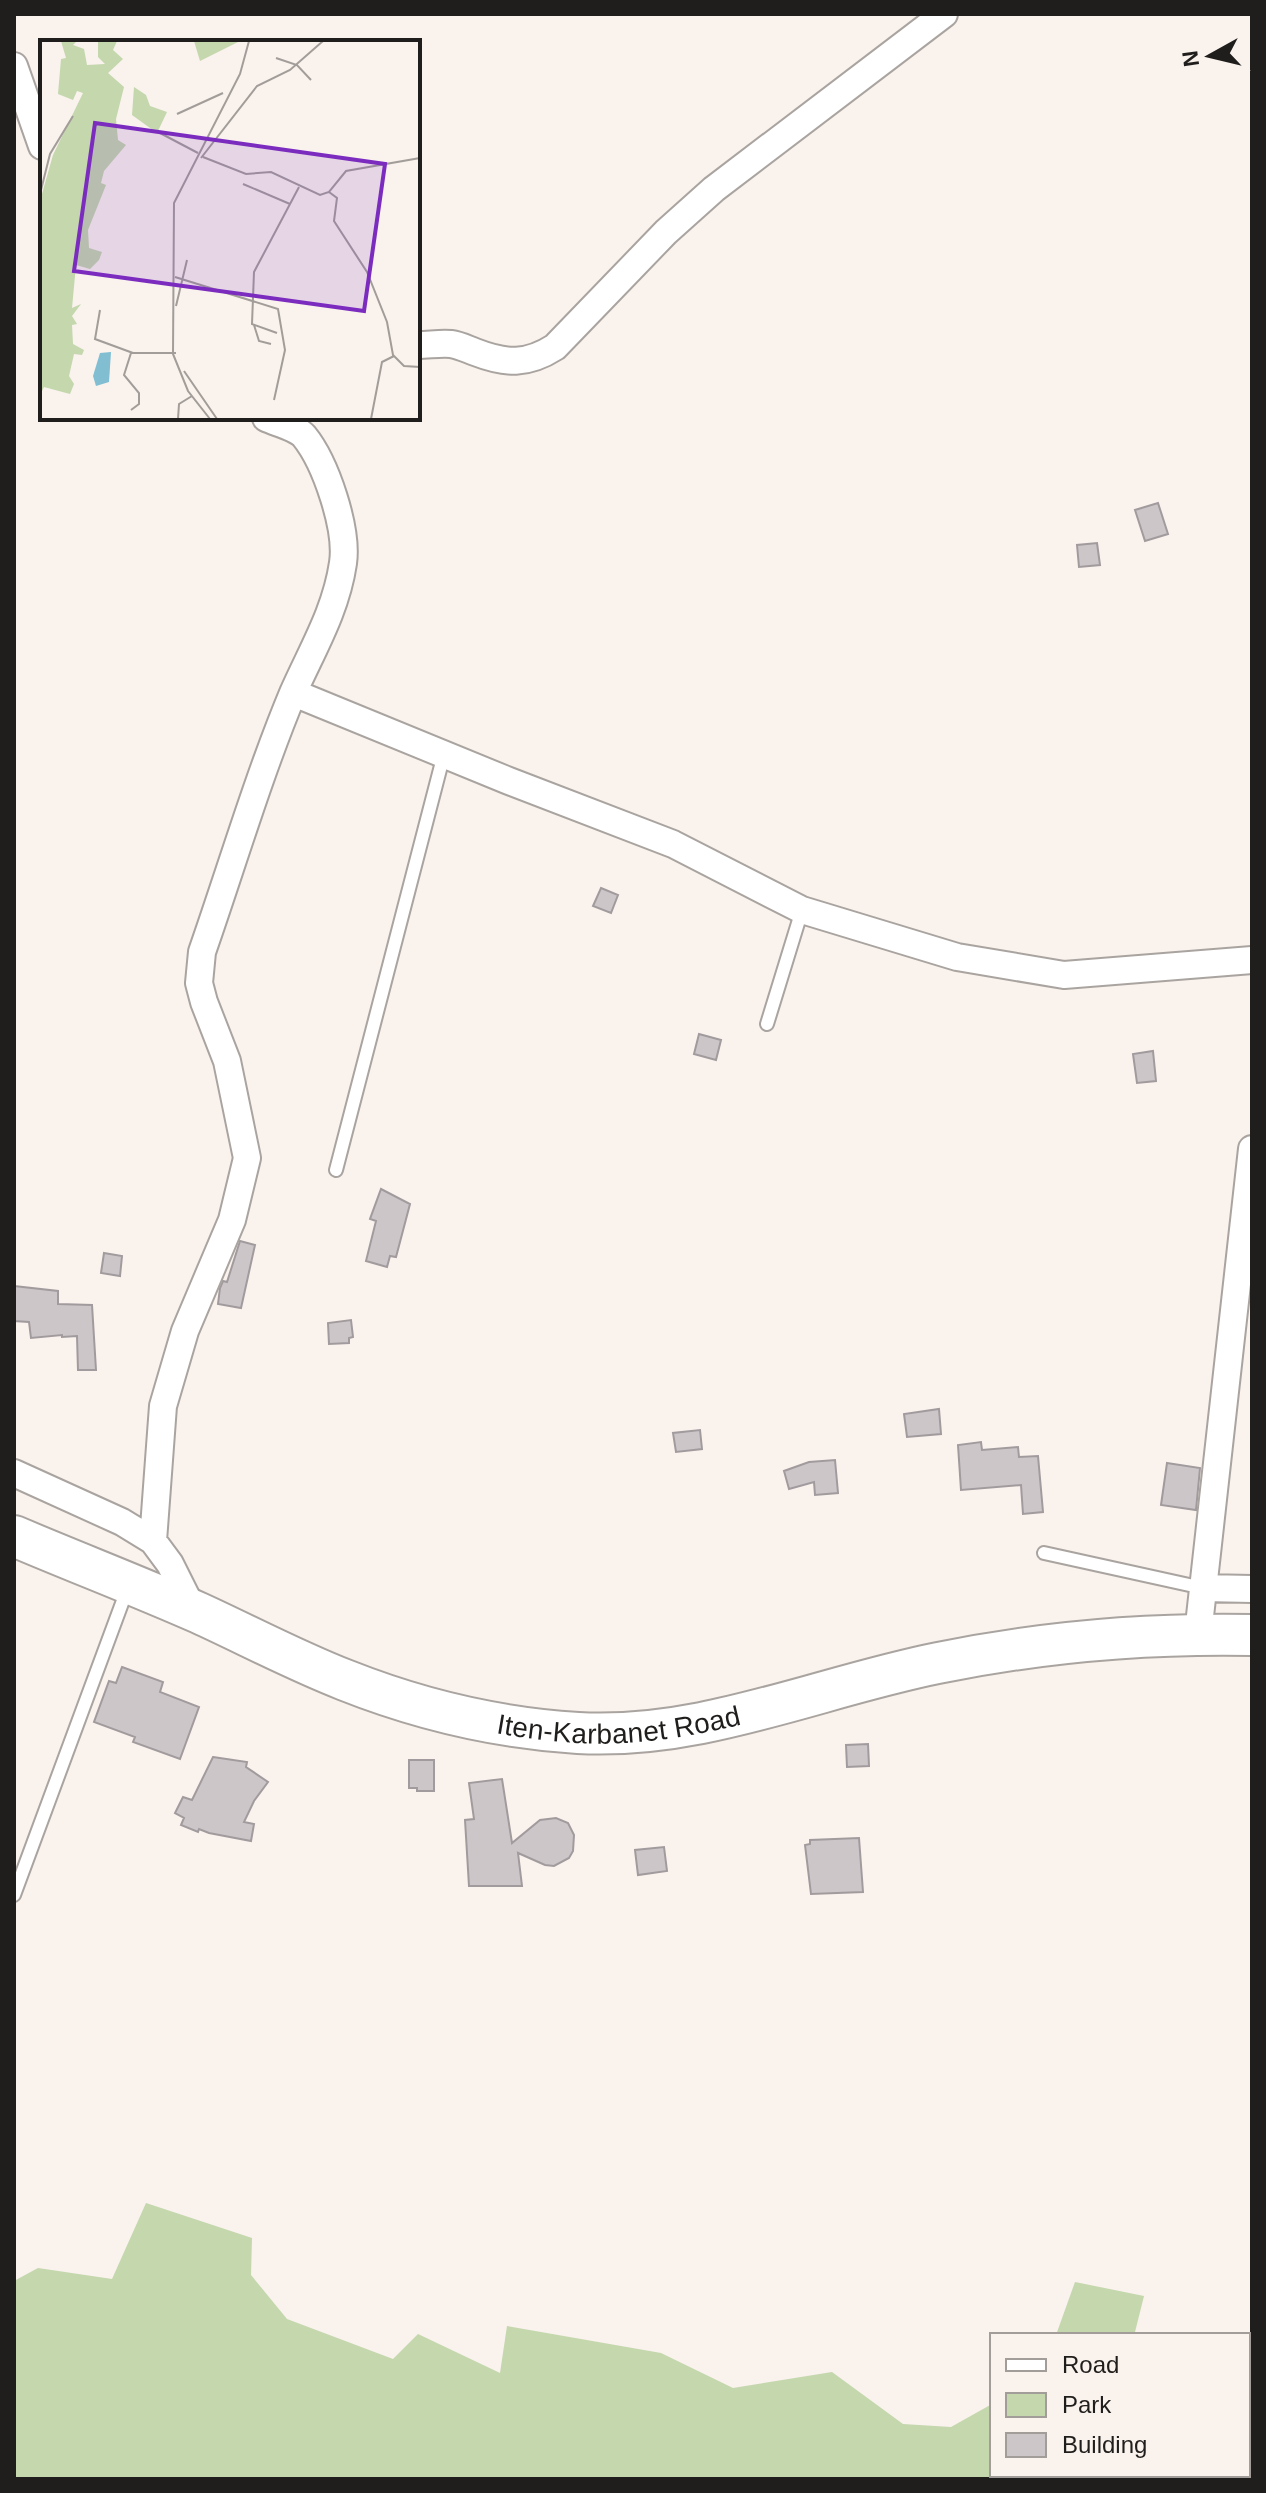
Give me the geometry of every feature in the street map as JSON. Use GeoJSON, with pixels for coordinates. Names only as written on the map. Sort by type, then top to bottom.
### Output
{"type":"FeatureCollection","features":[{"type":"Feature","properties":{"kind":"main road","name":"Iten-Karbanet Road"},"geometry":{"type":"LineString","coordinates":[[14,1536],[346,1681],[446,1713],[579,1733],[691,1725],[936,1663],[1059,1642],[1198,1634],[1252,1635]]}},
{"type":"Feature","properties":{"kind":"street"},"geometry":{"type":"LineString","coordinates":[[420,345],[453,344],[484,355],[526,362],[540,357],[555,347],[666,232],[714,189],[944,14]]}},
{"type":"Feature","properties":{"kind":"street"},"geometry":{"type":"LineString","coordinates":[[14,66],[40,140]]}},
{"type":"Feature","properties":{"kind":"street"},"geometry":{"type":"LineString","coordinates":[[153,1541],[163,1406],[185,1331],[232,1220],[247,1158],[227,1061],[199,983],[202,952],[294,693],[321,638],[336,597],[344,560],[338,511],[305,426],[276,420]]}},
{"type":"Feature","properties":{"kind":"street"},"geometry":{"type":"LineString","coordinates":[[294,693],[673,844],[802,910],[957,957],[1064,975],[1252,960]]}},
{"type":"Feature","properties":{"kind":"street"},"geometry":{"type":"LineString","coordinates":[[1198,1634],[1252,1149]]}},
{"type":"Feature","properties":{"kind":"street"},"geometry":{"type":"LineString","coordinates":[[14,1473],[122,1522],[153,1541],[170,1564],[194,1612]]}},
{"type":"Feature","properties":{"kind":"street"},"geometry":{"type":"LineString","coordinates":[[1203,1588],[1252,1589]]}},
{"type":"Feature","properties":{"kind":"lane"},"geometry":{"type":"LineString","coordinates":[[336,1170],[444,754]]}},
{"type":"Feature","properties":{"kind":"lane"},"geometry":{"type":"LineString","coordinates":[[767,1024],[802,910]]}},
{"type":"Feature","properties":{"kind":"lane"},"geometry":{"type":"LineString","coordinates":[[1044,1553],[1203,1588]]}},
{"type":"Feature","properties":{"kind":"lane"},"geometry":{"type":"LineString","coordinates":[[14,1895],[129,1584]]}},
{"type":"Feature","properties":{"kind":"green space"},"geometry":{"type":"Polygon","coordinates":[[[146,2203],[252,2238],[251,2275],[287,2319],[393,2359],[418,2334],[500,2373],[507,2326],[661,2353],[733,2388],[832,2372],[903,2424],[951,2427],[990,2405],[990,2477],[1216,2479],[14,2479],[14,2281],[38,2268],[112,2279],[146,2203]]]}},
{"type":"Feature","properties":{"kind":"green space"},"geometry":{"type":"Polygon","coordinates":[[[1075,2282],[1144,2296],[1135,2332],[1138,2333],[1057,2333],[1075,2282]]]}},
{"type":"Feature","properties":{"kind":"building"},"geometry":{"type":"Polygon","coordinates":[[[1158,503],[1168,534],[1145,541],[1135,510],[1158,503]]]}},
{"type":"Feature","properties":{"kind":"building"},"geometry":{"type":"Polygon","coordinates":[[[1097,543],[1100,565],[1079,567],[1077,545],[1097,543]]]}},
{"type":"Feature","properties":{"kind":"building"},"geometry":{"type":"Polygon","coordinates":[[[601,888],[618,895],[611,913],[593,906],[601,888]]]}},
{"type":"Feature","properties":{"kind":"building"},"geometry":{"type":"Polygon","coordinates":[[[699,1034],[721,1040],[716,1060],[694,1054],[699,1034]]]}},
{"type":"Feature","properties":{"kind":"building"},"geometry":{"type":"Polygon","coordinates":[[[1153,1051],[1156,1081],[1137,1083],[1133,1054],[1153,1051]]]}},
{"type":"Feature","properties":{"kind":"building"},"geometry":{"type":"Polygon","coordinates":[[[381,1189],[410,1204],[396,1257],[390,1256],[387,1267],[366,1261],[376,1221],[370,1219],[381,1189]]]}},
{"type":"Feature","properties":{"kind":"building"},"geometry":{"type":"Polygon","coordinates":[[[240,1241],[255,1245],[241,1308],[218,1304],[220,1288],[223,1281],[227,1282],[240,1241]]]}},
{"type":"Feature","properties":{"kind":"building"},"geometry":{"type":"Polygon","coordinates":[[[104,1253],[122,1256],[120,1276],[101,1273],[104,1253]]]}},
{"type":"Feature","properties":{"kind":"building"},"geometry":{"type":"Polygon","coordinates":[[[14,1286],[58,1291],[58,1304],[92,1305],[96,1370],[78,1370],[77,1336],[31,1338],[29,1322],[14,1321],[14,1286]]]}},
{"type":"Feature","properties":{"kind":"building"},"geometry":{"type":"Polygon","coordinates":[[[351,1320],[353,1337],[349,1338],[349,1343],[329,1344],[328,1323],[351,1320]]]}},
{"type":"Feature","properties":{"kind":"building"},"geometry":{"type":"Polygon","coordinates":[[[939,1409],[941,1434],[907,1437],[904,1414],[939,1409]]]}},
{"type":"Feature","properties":{"kind":"building"},"geometry":{"type":"Polygon","coordinates":[[[700,1430],[702,1449],[676,1452],[673,1433],[700,1430]]]}},
{"type":"Feature","properties":{"kind":"building"},"geometry":{"type":"Polygon","coordinates":[[[981,1442],[982,1450],[1018,1447],[1019,1457],[1038,1456],[1043,1512],[1023,1514],[1021,1485],[961,1490],[958,1445],[981,1442]]]}},
{"type":"Feature","properties":{"kind":"building"},"geometry":{"type":"Polygon","coordinates":[[[835,1460],[838,1493],[815,1495],[814,1482],[789,1489],[784,1471],[809,1462],[835,1460]]]}},
{"type":"Feature","properties":{"kind":"building"},"geometry":{"type":"Polygon","coordinates":[[[1167,1463],[1200,1468],[1196,1510],[1161,1505],[1167,1463]]]}},
{"type":"Feature","properties":{"kind":"building"},"geometry":{"type":"Polygon","coordinates":[[[122,1667],[163,1682],[160,1692],[199,1707],[180,1759],[133,1742],[135,1737],[94,1722],[109,1681],[116,1683],[122,1667]]]}},
{"type":"Feature","properties":{"kind":"building"},"geometry":{"type":"Polygon","coordinates":[[[868,1744],[869,1766],[847,1767],[846,1745],[868,1744]]]}},
{"type":"Feature","properties":{"kind":"building"},"geometry":{"type":"Polygon","coordinates":[[[213,1757],[247,1762],[246,1767],[268,1782],[244,1822],[254,1824],[251,1841],[199,1829],[198,1832],[181,1825],[184,1818],[175,1813],[183,1797],[192,1800],[213,1757]]]}},
{"type":"Feature","properties":{"kind":"building"},"geometry":{"type":"Polygon","coordinates":[[[409,1760],[434,1760],[434,1791],[409,1788],[409,1760]]]}},
{"type":"Feature","properties":{"kind":"building"},"geometry":{"type":"Polygon","coordinates":[[[502,1779],[512,1843],[540,1820],[556,1818],[568,1823],[574,1835],[573,1851],[569,1858],[554,1866],[518,1853],[522,1886],[469,1886],[465,1820],[474,1819],[469,1783],[502,1779]]]}},
{"type":"Feature","properties":{"kind":"building"},"geometry":{"type":"Polygon","coordinates":[[[859,1838],[863,1892],[811,1894],[805,1845],[810,1844],[810,1840],[859,1838]]]}},
{"type":"Feature","properties":{"kind":"building"},"geometry":{"type":"Polygon","coordinates":[[[664,1847],[667,1871],[638,1875],[635,1850],[664,1847]]]}}]}
